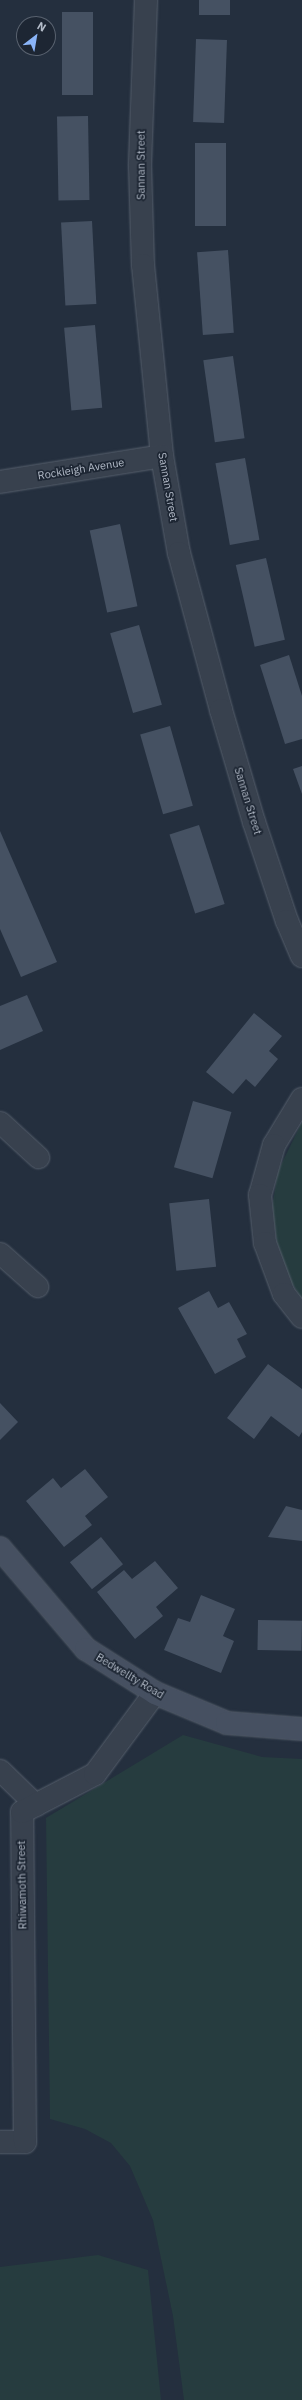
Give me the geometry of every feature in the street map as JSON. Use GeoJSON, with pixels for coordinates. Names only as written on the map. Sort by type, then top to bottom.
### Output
{"type":"FeatureCollection","features":[{"type":"Feature","properties":{"kind":"main road","name":"Bedwellty Road"},"geometry":{"type":"LineString","coordinates":[[0,1548],[86,1649],[155,1693],[227,1723],[302,1729]]}},
{"type":"Feature","properties":{"kind":"street","name":"Sannan Street"},"geometry":{"type":"LineString","coordinates":[[146,0],[140,166],[143,257],[162,456],[179,553],[221,710],[287,921],[302,956]]}},
{"type":"Feature","properties":{"kind":"street","name":"Rockleigh Avenue"},"geometry":{"type":"LineString","coordinates":[[0,482],[162,456]]}},
{"type":"Feature","properties":{"kind":"street"},"geometry":{"type":"LineString","coordinates":[[302,1099],[274,1145],[260,1195],[265,1243],[284,1294],[302,1317]]}},
{"type":"Feature","properties":{"kind":"street","name":"Rhiwamoth Street"},"geometry":{"type":"LineString","coordinates":[[0,2142],[25,2142],[22,1812],[95,1774],[155,1693]]}},
{"type":"Feature","properties":{"kind":"lane"},"geometry":{"type":"LineString","coordinates":[[0,1122],[38,1156]]}},
{"type":"Feature","properties":{"kind":"lane"},"geometry":{"type":"LineString","coordinates":[[0,1253],[37,1286]]}},
{"type":"Feature","properties":{"kind":"lane"},"geometry":{"type":"LineString","coordinates":[[2,1775],[36,1804]]}},
{"type":"Feature","properties":{"kind":"green space"},"geometry":{"type":"Polygon","coordinates":[[[302,1122],[302,1299],[289,1279],[277,1243],[272,1208],[278,1171],[302,1122]]]}},
{"type":"Feature","properties":{"kind":"green space"},"geometry":{"type":"Polygon","coordinates":[[[183,1735],[262,1757],[302,1759],[302,2400],[184,2400],[173,2316],[153,2220],[130,2166],[111,2143],[85,2129],[50,2119],[46,1818],[183,1735]]]}},
{"type":"Feature","properties":{"kind":"green space"},"geometry":{"type":"Polygon","coordinates":[[[98,2255],[148,2270],[161,2400],[0,2400],[0,2267],[98,2255]]]}},
{"type":"Feature","properties":{"kind":"building"},"geometry":{"type":"Polygon","coordinates":[[[199,0],[230,0],[230,15],[199,15],[199,0]]]}},
{"type":"Feature","properties":{"kind":"building"},"geometry":{"type":"Polygon","coordinates":[[[62,12],[93,12],[93,95],[62,95],[62,12]]]}},
{"type":"Feature","properties":{"kind":"building"},"geometry":{"type":"Polygon","coordinates":[[[196,39],[227,40],[224,123],[193,122],[196,39]]]}},
{"type":"Feature","properties":{"kind":"building"},"geometry":{"type":"Polygon","coordinates":[[[88,116],[89,200],[58,201],[57,117],[88,116]]]}},
{"type":"Feature","properties":{"kind":"building"},"geometry":{"type":"Polygon","coordinates":[[[195,143],[226,143],[226,226],[195,226],[195,143]]]}},
{"type":"Feature","properties":{"kind":"building"},"geometry":{"type":"Polygon","coordinates":[[[92,221],[96,304],[65,306],[61,223],[92,221]]]}},
{"type":"Feature","properties":{"kind":"building"},"geometry":{"type":"Polygon","coordinates":[[[228,250],[234,333],[203,335],[197,252],[228,250]]]}},
{"type":"Feature","properties":{"kind":"building"},"geometry":{"type":"Polygon","coordinates":[[[95,325],[102,408],[71,410],[64,328],[95,325]]]}},
{"type":"Feature","properties":{"kind":"building"},"geometry":{"type":"Polygon","coordinates":[[[233,356],[245,438],[215,442],[203,360],[233,356]]]}},
{"type":"Feature","properties":{"kind":"building"},"geometry":{"type":"Polygon","coordinates":[[[245,458],[259,540],[230,545],[215,463],[245,458]]]}},
{"type":"Feature","properties":{"kind":"building"},"geometry":{"type":"Polygon","coordinates":[[[120,524],[137,606],[107,613],[90,530],[120,524]]]}},
{"type":"Feature","properties":{"kind":"building"},"geometry":{"type":"Polygon","coordinates":[[[266,558],[285,640],[255,647],[236,565],[266,558]]]}},
{"type":"Feature","properties":{"kind":"building"},"geometry":{"type":"Polygon","coordinates":[[[139,625],[162,705],[133,713],[110,633],[139,625]]]}},
{"type":"Feature","properties":{"kind":"building"},"geometry":{"type":"Polygon","coordinates":[[[289,655],[302,696],[302,739],[285,744],[260,665],[289,655]]]}},
{"type":"Feature","properties":{"kind":"building"},"geometry":{"type":"Polygon","coordinates":[[[170,726],[193,806],[163,814],[140,735],[170,726]]]}},
{"type":"Feature","properties":{"kind":"building"},"geometry":{"type":"Polygon","coordinates":[[[302,766],[302,794],[293,769],[302,766]]]}},
{"type":"Feature","properties":{"kind":"building"},"geometry":{"type":"Polygon","coordinates":[[[199,825],[225,904],[195,914],[170,835],[199,825]]]}},
{"type":"Feature","properties":{"kind":"building"},"geometry":{"type":"Polygon","coordinates":[[[0,831],[57,962],[21,977],[0,929],[0,831]]]}},
{"type":"Feature","properties":{"kind":"building"},"geometry":{"type":"Polygon","coordinates":[[[27,995],[43,1031],[0,1050],[0,1006],[27,995]]]}},
{"type":"Feature","properties":{"kind":"building"},"geometry":{"type":"Polygon","coordinates":[[[254,1013],[282,1036],[269,1051],[278,1059],[255,1087],[246,1079],[233,1094],[206,1072],[254,1013]]]}},
{"type":"Feature","properties":{"kind":"building"},"geometry":{"type":"Polygon","coordinates":[[[193,1101],[231,1112],[212,1178],[174,1167],[193,1101]]]}},
{"type":"Feature","properties":{"kind":"building"},"geometry":{"type":"Polygon","coordinates":[[[209,1199],[216,1267],[176,1271],[169,1203],[209,1199]]]}},
{"type":"Feature","properties":{"kind":"building"},"geometry":{"type":"Polygon","coordinates":[[[209,1291],[218,1308],[229,1302],[247,1334],[237,1339],[246,1357],[215,1374],[178,1308],[209,1291]]]}},
{"type":"Feature","properties":{"kind":"building"},"geometry":{"type":"Polygon","coordinates":[[[268,1364],[302,1389],[302,1432],[299,1437],[271,1416],[254,1439],[227,1418],[268,1364]]]}},
{"type":"Feature","properties":{"kind":"building"},"geometry":{"type":"Polygon","coordinates":[[[0,1403],[18,1422],[0,1440],[0,1403]]]}},
{"type":"Feature","properties":{"kind":"building"},"geometry":{"type":"Polygon","coordinates":[[[85,1469],[108,1497],[85,1516],[92,1525],[64,1547],[26,1501],[53,1478],[61,1488],[85,1469]]]}},
{"type":"Feature","properties":{"kind":"building"},"geometry":{"type":"Polygon","coordinates":[[[286,1506],[302,1510],[302,1541],[268,1537],[286,1506]]]}},
{"type":"Feature","properties":{"kind":"building"},"geometry":{"type":"Polygon","coordinates":[[[101,1537],[123,1564],[92,1589],[70,1562],[101,1537]]]}},
{"type":"Feature","properties":{"kind":"building"},"geometry":{"type":"Polygon","coordinates":[[[155,1561],[178,1588],[156,1607],[163,1616],[135,1639],[97,1592],[124,1570],[132,1579],[155,1561]]]}},
{"type":"Feature","properties":{"kind":"building"},"geometry":{"type":"Polygon","coordinates":[[[201,1595],[235,1609],[223,1636],[234,1641],[221,1673],[164,1650],[178,1618],[190,1622],[201,1595]]]}},
{"type":"Feature","properties":{"kind":"building"},"geometry":{"type":"Polygon","coordinates":[[[258,1620],[302,1621],[301,1651],[257,1650],[258,1620]]]}}]}
